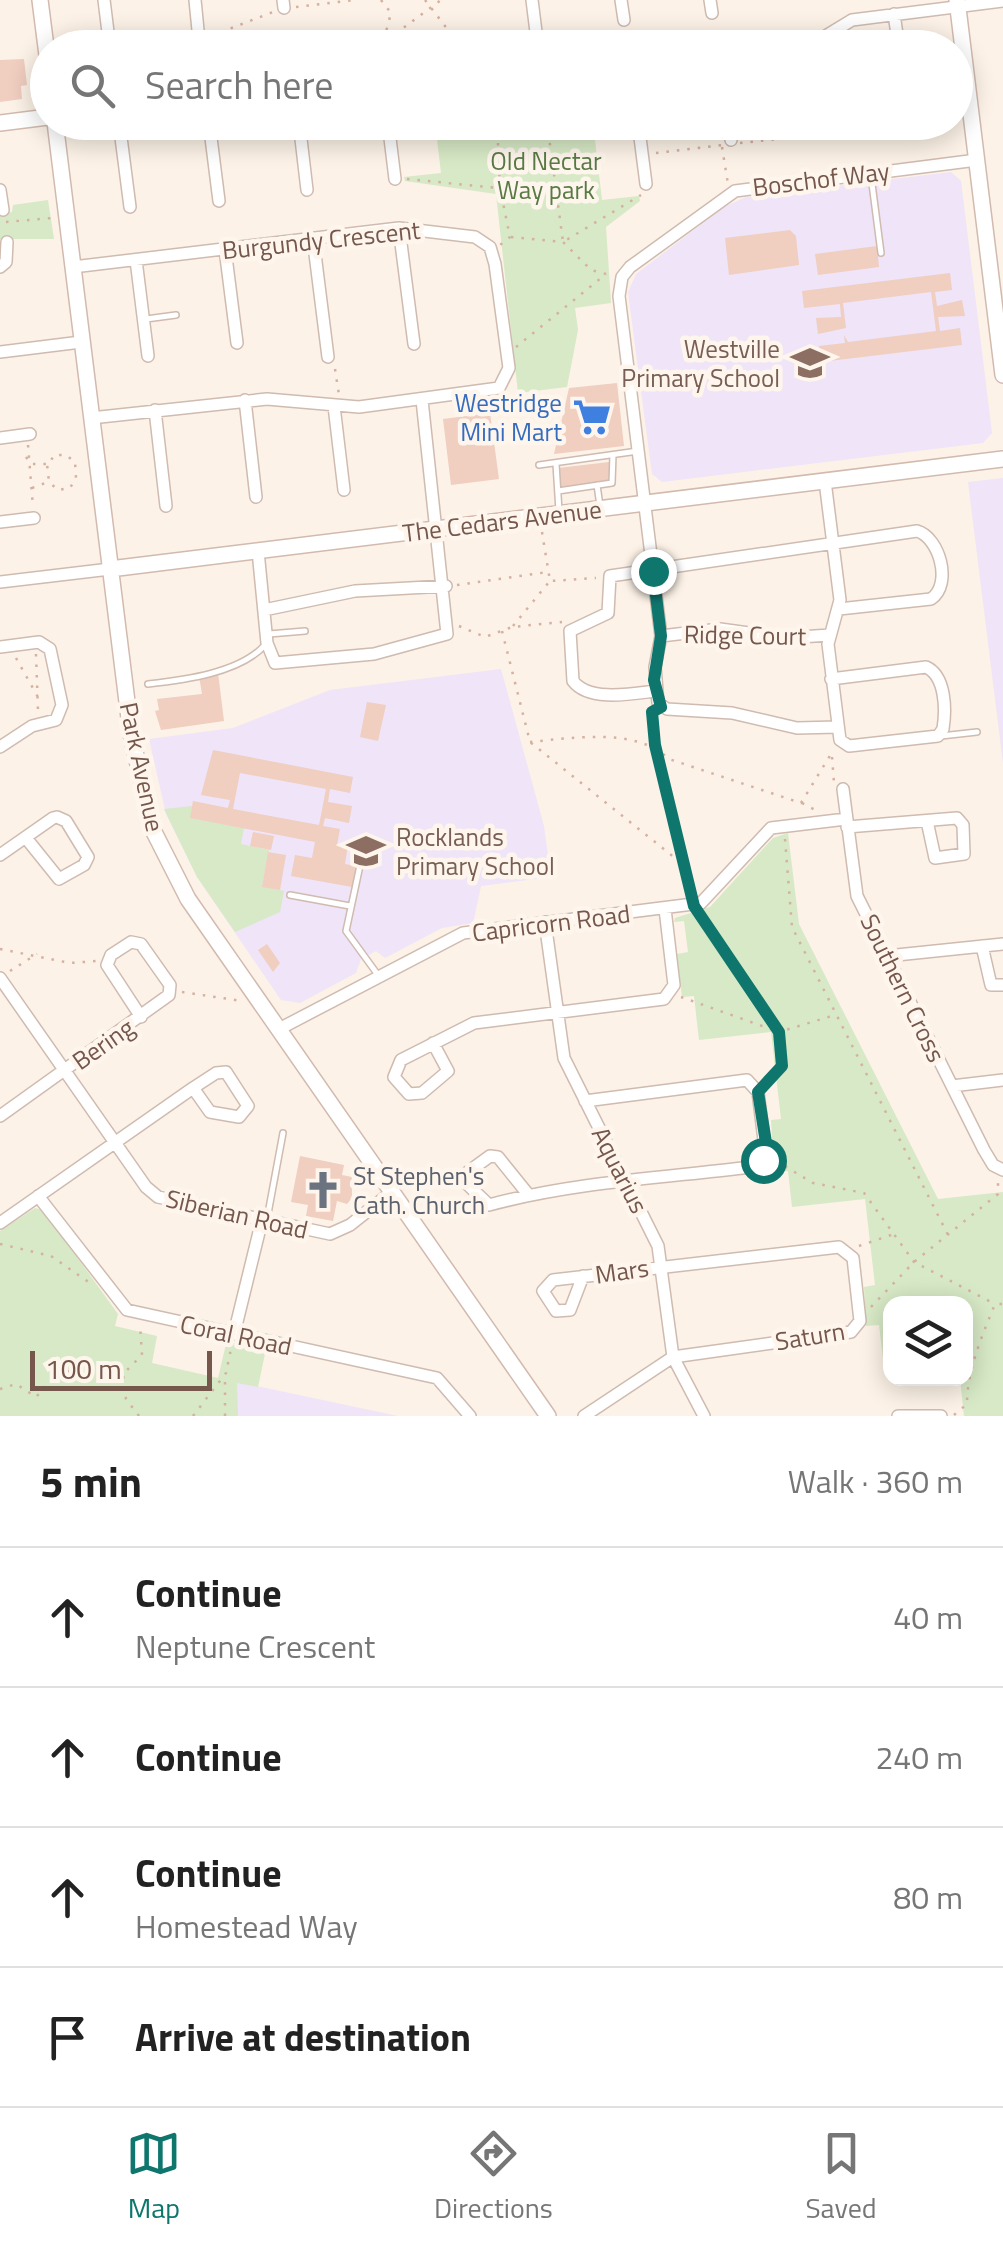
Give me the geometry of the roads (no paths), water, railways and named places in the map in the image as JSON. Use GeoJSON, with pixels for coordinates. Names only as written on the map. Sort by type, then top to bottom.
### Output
{"type":"FeatureCollection","features":[{"type":"Feature","properties":{"kind":"street"},"geometry":{"type":"LineString","coordinates":[[40,0],[44,30]]}},
{"type":"Feature","properties":{"kind":"street"},"geometry":{"type":"LineString","coordinates":[[104,0],[108,30]]}},
{"type":"Feature","properties":{"kind":"street"},"geometry":{"type":"LineString","coordinates":[[195,0],[198,30]]}},
{"type":"Feature","properties":{"kind":"street"},"geometry":{"type":"LineString","coordinates":[[532,0],[536,30]]}},
{"type":"Feature","properties":{"kind":"street"},"geometry":{"type":"LineString","coordinates":[[622,0],[624,20]]}},
{"type":"Feature","properties":{"kind":"street"},"geometry":{"type":"LineString","coordinates":[[831,30],[838,25],[894,14],[1003,1]]}},
{"type":"Feature","properties":{"kind":"street"},"geometry":{"type":"LineString","coordinates":[[957,4],[960,30]]}},
{"type":"Feature","properties":{"kind":"street"},"geometry":{"type":"LineString","coordinates":[[894,14],[896,30]]}},
{"type":"Feature","properties":{"kind":"street"},"geometry":{"type":"LineString","coordinates":[[0,123],[30,119]]}},
{"type":"Feature","properties":{"kind":"street"},"geometry":{"type":"LineString","coordinates":[[973,129],[998,290],[1003,375]]}},
{"type":"Feature","properties":{"kind":"street","name":"Park Avenue"},"geometry":{"type":"LineString","coordinates":[[57,140],[133,748],[152,830],[188,899],[548,1416]]}},
{"type":"Feature","properties":{"kind":"street"},"geometry":{"type":"LineString","coordinates":[[121,140],[130,207]]}},
{"type":"Feature","properties":{"kind":"street"},"geometry":{"type":"LineString","coordinates":[[212,140],[219,201]]}},
{"type":"Feature","properties":{"kind":"street"},"geometry":{"type":"LineString","coordinates":[[301,140],[307,190]]}},
{"type":"Feature","properties":{"kind":"street"},"geometry":{"type":"LineString","coordinates":[[391,140],[396,178]]}},
{"type":"Feature","properties":{"kind":"street"},"geometry":{"type":"LineString","coordinates":[[640,140],[646,184]]}},
{"type":"Feature","properties":{"kind":"street","name":"Boschof Way"},"geometry":{"type":"LineString","coordinates":[[655,691],[661,636],[620,296],[622,277],[730,193],[977,160]]}},
{"type":"Feature","properties":{"kind":"street"},"geometry":{"type":"LineString","coordinates":[[0,190],[3,210]]}},
{"type":"Feature","properties":{"kind":"street"},"geometry":{"type":"LineString","coordinates":[[399,228],[414,344]]}},
{"type":"Feature","properties":{"kind":"street","name":"Burgundy Crescent"},"geometry":{"type":"LineString","coordinates":[[73,266],[399,228],[475,236],[490,247],[508,378],[498,388],[422,400]]}},
{"type":"Feature","properties":{"kind":"street"},"geometry":{"type":"LineString","coordinates":[[313,238],[328,357]]}},
{"type":"Feature","properties":{"kind":"street"},"geometry":{"type":"LineString","coordinates":[[0,266],[6,262],[7,242]]}},
{"type":"Feature","properties":{"kind":"street"},"geometry":{"type":"LineString","coordinates":[[225,249],[237,343]]}},
{"type":"Feature","properties":{"kind":"street"},"geometry":{"type":"LineString","coordinates":[[136,260],[148,356]]}},
{"type":"Feature","properties":{"kind":"street"},"geometry":{"type":"LineString","coordinates":[[0,352],[82,342]]}},
{"type":"Feature","properties":{"kind":"street"},"geometry":{"type":"LineString","coordinates":[[91,418],[245,400],[337,407],[422,400],[446,586],[447,634],[350,658],[277,663],[266,639],[258,551]]}},
{"type":"Feature","properties":{"kind":"street"},"geometry":{"type":"LineString","coordinates":[[245,400],[256,497]]}},
{"type":"Feature","properties":{"kind":"street"},"geometry":{"type":"LineString","coordinates":[[337,407],[344,490]]}},
{"type":"Feature","properties":{"kind":"street"},"geometry":{"type":"LineString","coordinates":[[155,410],[166,506]]}},
{"type":"Feature","properties":{"kind":"street"},"geometry":{"type":"LineString","coordinates":[[0,438],[30,434]]}},
{"type":"Feature","properties":{"kind":"street","name":"The Cedars Avenue"},"geometry":{"type":"LineString","coordinates":[[0,582],[1003,460]]}},
{"type":"Feature","properties":{"kind":"street"},"geometry":{"type":"LineString","coordinates":[[825,482],[839,609],[830,635],[831,680],[840,740],[849,746],[938,736],[944,722],[940,681],[933,670],[831,680]]}},
{"type":"Feature","properties":{"kind":"street"},"geometry":{"type":"LineString","coordinates":[[0,522],[34,518]]}},
{"type":"Feature","properties":{"kind":"street"},"geometry":{"type":"LineString","coordinates":[[837,727],[797,728],[732,713],[661,707],[655,691],[615,695],[577,687],[569,638],[574,626],[608,613],[612,593],[608,578],[833,542],[916,531],[929,534],[936,545],[942,584],[931,599],[839,609]]}},
{"type":"Feature","properties":{"kind":"street"},"geometry":{"type":"LineString","coordinates":[[264,610],[355,590],[446,586]]}},
{"type":"Feature","properties":{"kind":"street","name":"Ridge Court"},"geometry":{"type":"LineString","coordinates":[[661,636],[720,629],[785,638],[830,635]]}},
{"type":"Feature","properties":{"kind":"street"},"geometry":{"type":"LineString","coordinates":[[0,646],[36,642],[52,651],[62,705],[56,720],[32,726],[0,747]]}},
{"type":"Feature","properties":{"kind":"street","name":"Southern Cross"},"geometry":{"type":"LineString","coordinates":[[838,788],[855,891],[952,1086],[1001,1170]]}},
{"type":"Feature","properties":{"kind":"street"},"geometry":{"type":"LineString","coordinates":[[0,855],[58,817],[66,822],[88,857],[84,865],[59,879],[26,838]]}},
{"type":"Feature","properties":{"kind":"street"},"geometry":{"type":"LineString","coordinates":[[846,823],[927,822]]}},
{"type":"Feature","properties":{"kind":"street","name":"Capricorn Road"},"geometry":{"type":"LineString","coordinates":[[279,1029],[463,933],[694,906],[716,890],[765,833],[790,824],[846,823]]}},
{"type":"Feature","properties":{"kind":"street","name":"Capricorn Road"},"geometry":{"type":"LineString","coordinates":[[557,1012],[658,1000],[670,994],[674,985],[666,909]]}},
{"type":"Feature","properties":{"kind":"street","name":"Aquarius"},"geometry":{"type":"LineString","coordinates":[[545,922],[564,1058],[658,1246],[673,1357],[704,1416]]}},
{"type":"Feature","properties":{"kind":"street","name":"Bering"},"geometry":{"type":"LineString","coordinates":[[0,1116],[142,1017],[171,992],[138,942],[130,942],[107,961],[142,1017]]}},
{"type":"Feature","properties":{"kind":"street"},"geometry":{"type":"LineString","coordinates":[[887,956],[1003,944]]}},
{"type":"Feature","properties":{"kind":"street"},"geometry":{"type":"LineString","coordinates":[[982,946],[988,980],[991,985],[1003,985]]}},
{"type":"Feature","properties":{"kind":"street","name":"Siberian Road"},"geometry":{"type":"LineString","coordinates":[[0,978],[146,1187],[158,1197],[264,1221],[336,1232],[393,1191]]}},
{"type":"Feature","properties":{"kind":"street"},"geometry":{"type":"LineString","coordinates":[[0,1007],[14,997]]}},
{"type":"Feature","properties":{"kind":"street"},"geometry":{"type":"LineString","coordinates":[[433,1043],[448,1072],[422,1093],[410,1094],[394,1077],[394,1067],[433,1043],[474,1023],[557,1012]]}},
{"type":"Feature","properties":{"kind":"street"},"geometry":{"type":"LineString","coordinates":[[0,1223],[115,1142],[216,1072],[226,1072],[248,1099],[248,1106],[240,1117],[210,1112],[193,1088]]}},
{"type":"Feature","properties":{"kind":"street"},"geometry":{"type":"LineString","coordinates":[[527,1193],[501,1158],[490,1156],[468,1172],[467,1184],[487,1204],[527,1193],[743,1168],[766,1156],[758,1092],[740,1079],[585,1100]]}},
{"type":"Feature","properties":{"kind":"street"},"geometry":{"type":"LineString","coordinates":[[952,1086],[1003,1080]]}},
{"type":"Feature","properties":{"kind":"street","name":"Coral Road"},"geometry":{"type":"LineString","coordinates":[[38,1196],[127,1310],[437,1378],[470,1416]]}},
{"type":"Feature","properties":{"kind":"street"},"geometry":{"type":"LineString","coordinates":[[234,1334],[264,1221]]}},
{"type":"Feature","properties":{"kind":"street","name":"Saturn"},"geometry":{"type":"LineString","coordinates":[[661,1266],[834,1247],[849,1251],[860,1319],[850,1332],[673,1357]]}},
{"type":"Feature","properties":{"kind":"street","name":"Mars"},"geometry":{"type":"LineString","coordinates":[[583,1276],[661,1266]]}},
{"type":"Feature","properties":{"kind":"street"},"geometry":{"type":"LineString","coordinates":[[584,1416],[673,1357]]}},
{"type":"Feature","properties":{"kind":"street"},"geometry":{"type":"LineString","coordinates":[[898,1416],[941,1416]]}},
{"type":"Feature","properties":{"kind":"lane"},"geometry":{"type":"LineString","coordinates":[[870,173],[881,253]]}},
{"type":"Feature","properties":{"kind":"lane"},"geometry":{"type":"LineString","coordinates":[[143,319],[176,315]]}},
{"type":"Feature","properties":{"kind":"lane"},"geometry":{"type":"LineString","coordinates":[[538,465],[638,451]]}},
{"type":"Feature","properties":{"kind":"lane"},"geometry":{"type":"LineString","coordinates":[[558,492],[615,480],[613,455]]}},
{"type":"Feature","properties":{"kind":"lane"},"geometry":{"type":"LineString","coordinates":[[556,464],[559,514]]}},
{"type":"Feature","properties":{"kind":"lane"},"geometry":{"type":"LineString","coordinates":[[597,485],[600,509]]}},
{"type":"Feature","properties":{"kind":"lane"},"geometry":{"type":"LineString","coordinates":[[148,684],[188,680],[244,664],[266,639],[306,631]]}},
{"type":"Feature","properties":{"kind":"lane"},"geometry":{"type":"LineString","coordinates":[[938,736],[977,732]]}},
{"type":"Feature","properties":{"kind":"lane"},"geometry":{"type":"LineString","coordinates":[[365,842],[347,936],[378,976]]}},
{"type":"Feature","properties":{"kind":"lane"},"geometry":{"type":"LineString","coordinates":[[290,895],[350,906]]}},
{"type":"Feature","properties":{"kind":"lane"},"geometry":{"type":"LineString","coordinates":[[264,1221],[283,1133]]}},
{"type":"Feature","properties":{"kind":"place","name":"Westville Primary School"},"geometry":{"type":"Point","coordinates":[810,363]}},
{"type":"Feature","properties":{"kind":"place","name":"Westridge Mini Mart"},"geometry":{"type":"Point","coordinates":[592,417]}},
{"type":"Feature","properties":{"kind":"place","name":"Rocklands Primary School"},"geometry":{"type":"Point","coordinates":[366,851]}},
{"type":"Feature","properties":{"kind":"place","name":"St Stephen's Cath. Church"},"geometry":{"type":"Point","coordinates":[323,1190]}},
{"type":"Feature","properties":{"kind":"park label","name":"Old Nectar Way park"},"geometry":{"type":"Point","coordinates":[546,176]}}]}
